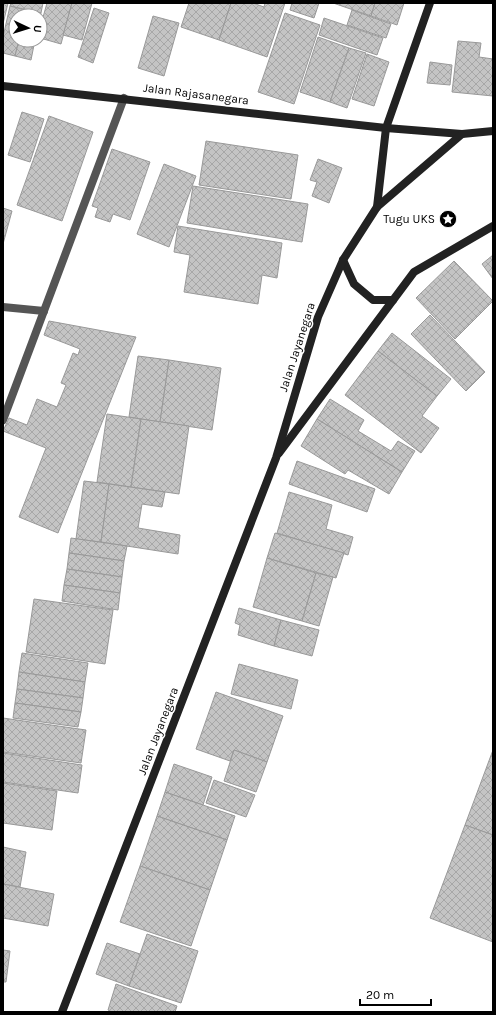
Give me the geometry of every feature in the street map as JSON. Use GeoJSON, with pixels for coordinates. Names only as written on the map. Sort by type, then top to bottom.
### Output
{"type":"FeatureCollection","features":[{"type":"Feature","properties":{"kind":"main road"},"geometry":{"type":"LineString","coordinates":[[377,207],[386,128],[430,3]]}},
{"type":"Feature","properties":{"kind":"main road","name":"Jalan Rajasanegara"},"geometry":{"type":"LineString","coordinates":[[3,86],[124,98],[386,128],[462,134]]}},
{"type":"Feature","properties":{"kind":"main road"},"geometry":{"type":"LineString","coordinates":[[462,134],[493,131]]}},
{"type":"Feature","properties":{"kind":"main road","name":"Jalan Jayanegara"},"geometry":{"type":"LineString","coordinates":[[62,1012],[276,458],[318,317],[343,260],[377,207],[462,134]]}},
{"type":"Feature","properties":{"kind":"main road","name":"Jalan Jayanegara"},"geometry":{"type":"LineString","coordinates":[[276,458],[414,272],[493,226]]}},
{"type":"Feature","properties":{"kind":"main road"},"geometry":{"type":"LineString","coordinates":[[343,260],[354,284],[373,300],[393,300]]}},
{"type":"Feature","properties":{"kind":"street"},"geometry":{"type":"LineString","coordinates":[[3,420],[124,98]]}},
{"type":"Feature","properties":{"kind":"street"},"geometry":{"type":"LineString","coordinates":[[3,306],[44,311]]}},
{"type":"Feature","properties":{"kind":"building"},"geometry":{"type":"Polygon","coordinates":[[[3,3],[8,3],[3,24],[3,3]]]}},
{"type":"Feature","properties":{"kind":"building"},"geometry":{"type":"Polygon","coordinates":[[[11,3],[43,3],[42,8],[19,8],[10,6],[11,3]]]}},
{"type":"Feature","properties":{"kind":"building"},"geometry":{"type":"Polygon","coordinates":[[[47,3],[72,3],[61,44],[48,40],[48,8],[46,8],[47,3]]]}},
{"type":"Feature","properties":{"kind":"building"},"geometry":{"type":"Polygon","coordinates":[[[72,3],[92,3],[82,40],[63,35],[72,3]]]}},
{"type":"Feature","properties":{"kind":"building"},"geometry":{"type":"Polygon","coordinates":[[[189,3],[231,3],[219,40],[181,27],[189,3]]]}},
{"type":"Feature","properties":{"kind":"building"},"geometry":{"type":"Polygon","coordinates":[[[231,3],[253,3],[264,7],[265,3],[285,3],[267,57],[219,40],[231,3]]]}},
{"type":"Feature","properties":{"kind":"building"},"geometry":{"type":"Polygon","coordinates":[[[292,3],[319,3],[314,18],[290,10],[292,3]]]}},
{"type":"Feature","properties":{"kind":"building"},"geometry":{"type":"Polygon","coordinates":[[[333,3],[375,3],[371,16],[333,3]]]}},
{"type":"Feature","properties":{"kind":"building"},"geometry":{"type":"Polygon","coordinates":[[[375,3],[404,3],[397,25],[371,16],[375,3]]]}},
{"type":"Feature","properties":{"kind":"building"},"geometry":{"type":"Polygon","coordinates":[[[94,8],[109,13],[93,63],[78,57],[94,8]]]}},
{"type":"Feature","properties":{"kind":"building"},"geometry":{"type":"Polygon","coordinates":[[[352,10],[391,24],[386,38],[347,25],[352,10]]]}},
{"type":"Feature","properties":{"kind":"building"},"geometry":{"type":"Polygon","coordinates":[[[285,13],[320,25],[294,104],[258,92],[285,13]]]}},
{"type":"Feature","properties":{"kind":"building"},"geometry":{"type":"Polygon","coordinates":[[[8,15],[8,48],[17,48],[15,56],[3,53],[3,37],[8,15]]]}},
{"type":"Feature","properties":{"kind":"building"},"geometry":{"type":"Polygon","coordinates":[[[153,16],[179,23],[164,76],[138,68],[153,16]]]}},
{"type":"Feature","properties":{"kind":"building"},"geometry":{"type":"Polygon","coordinates":[[[324,18],[383,38],[377,55],[319,35],[324,18]]]}},
{"type":"Feature","properties":{"kind":"building"},"geometry":{"type":"Polygon","coordinates":[[[318,37],[349,48],[330,102],[300,92],[318,37]]]}},
{"type":"Feature","properties":{"kind":"building"},"geometry":{"type":"Polygon","coordinates":[[[458,41],[481,43],[479,57],[493,59],[493,96],[452,92],[458,41]]]}},
{"type":"Feature","properties":{"kind":"building"},"geometry":{"type":"Polygon","coordinates":[[[17,48],[33,48],[31,60],[15,56],[17,48]]]}},
{"type":"Feature","properties":{"kind":"building"},"geometry":{"type":"Polygon","coordinates":[[[349,48],[366,53],[347,108],[330,102],[349,48]]]}},
{"type":"Feature","properties":{"kind":"building"},"geometry":{"type":"Polygon","coordinates":[[[367,54],[389,62],[374,106],[352,99],[367,54]]]}},
{"type":"Feature","properties":{"kind":"building"},"geometry":{"type":"Polygon","coordinates":[[[430,62],[452,65],[450,85],[427,83],[430,62]]]}},
{"type":"Feature","properties":{"kind":"building"},"geometry":{"type":"Polygon","coordinates":[[[22,112],[44,119],[30,162],[8,155],[22,112]]]}},
{"type":"Feature","properties":{"kind":"building"},"geometry":{"type":"Polygon","coordinates":[[[49,116],[93,132],[62,221],[17,205],[49,116]]]}},
{"type":"Feature","properties":{"kind":"building"},"geometry":{"type":"Polygon","coordinates":[[[206,141],[298,155],[291,199],[199,185],[206,141]]]}},
{"type":"Feature","properties":{"kind":"building"},"geometry":{"type":"Polygon","coordinates":[[[112,149],[150,162],[130,220],[113,214],[110,222],[95,217],[98,208],[92,206],[112,149]]]}},
{"type":"Feature","properties":{"kind":"building"},"geometry":{"type":"Polygon","coordinates":[[[318,159],[342,168],[329,203],[312,196],[317,182],[310,180],[318,159]]]}},
{"type":"Feature","properties":{"kind":"building"},"geometry":{"type":"Polygon","coordinates":[[[164,164],[196,176],[169,247],[137,234],[164,164]]]}},
{"type":"Feature","properties":{"kind":"building"},"geometry":{"type":"Polygon","coordinates":[[[193,186],[308,204],[302,242],[187,223],[193,186]]]}},
{"type":"Feature","properties":{"kind":"building"},"geometry":{"type":"Polygon","coordinates":[[[3,208],[12,211],[3,244],[3,208]]]}},
{"type":"Feature","properties":{"kind":"building"},"geometry":{"type":"Polygon","coordinates":[[[178,226],[282,243],[277,278],[262,275],[258,304],[184,292],[190,255],[174,252],[178,226]]]}},
{"type":"Feature","properties":{"kind":"building"},"geometry":{"type":"Polygon","coordinates":[[[493,255],[493,279],[482,264],[493,255]]]}},
{"type":"Feature","properties":{"kind":"building"},"geometry":{"type":"Polygon","coordinates":[[[454,261],[493,301],[455,339],[416,298],[454,261]]]}},
{"type":"Feature","properties":{"kind":"building"},"geometry":{"type":"Polygon","coordinates":[[[430,315],[485,372],[466,391],[411,334],[430,315]]]}},
{"type":"Feature","properties":{"kind":"building"},"geometry":{"type":"Polygon","coordinates":[[[49,321],[136,337],[58,533],[19,517],[46,448],[3,431],[9,418],[27,425],[37,399],[57,407],[66,385],[61,383],[73,353],[78,355],[80,349],[44,335],[49,321]]]}},
{"type":"Feature","properties":{"kind":"building"},"geometry":{"type":"Polygon","coordinates":[[[392,333],[451,379],[437,396],[378,351],[392,333]]]}},
{"type":"Feature","properties":{"kind":"building"},"geometry":{"type":"Polygon","coordinates":[[[378,351],[437,396],[422,416],[439,428],[421,453],[345,395],[378,351]]]}},
{"type":"Feature","properties":{"kind":"building"},"geometry":{"type":"Polygon","coordinates":[[[138,356],[169,360],[160,422],[129,417],[138,356]]]}},
{"type":"Feature","properties":{"kind":"building"},"geometry":{"type":"Polygon","coordinates":[[[169,360],[221,368],[212,430],[160,422],[169,360]]]}},
{"type":"Feature","properties":{"kind":"building"},"geometry":{"type":"Polygon","coordinates":[[[330,399],[364,420],[358,431],[391,451],[398,441],[415,451],[402,472],[317,419],[330,399]]]}},
{"type":"Feature","properties":{"kind":"building"},"geometry":{"type":"Polygon","coordinates":[[[107,414],[141,419],[131,487],[97,482],[107,414]]]}},
{"type":"Feature","properties":{"kind":"building"},"geometry":{"type":"Polygon","coordinates":[[[141,419],[189,426],[179,494],[131,487],[141,419]]]}},
{"type":"Feature","properties":{"kind":"building"},"geometry":{"type":"Polygon","coordinates":[[[317,419],[402,472],[389,494],[348,470],[345,474],[301,446],[317,419]]]}},
{"type":"Feature","properties":{"kind":"building"},"geometry":{"type":"Polygon","coordinates":[[[297,461],[375,489],[367,512],[289,484],[297,461]]]}},
{"type":"Feature","properties":{"kind":"building"},"geometry":{"type":"Polygon","coordinates":[[[84,481],[109,484],[101,542],[76,539],[84,481]]]}},
{"type":"Feature","properties":{"kind":"building"},"geometry":{"type":"Polygon","coordinates":[[[109,484],[165,492],[162,507],[142,504],[138,528],[180,535],[178,554],[101,542],[109,484]]]}},
{"type":"Feature","properties":{"kind":"building"},"geometry":{"type":"Polygon","coordinates":[[[289,492],[332,505],[326,529],[353,537],[348,555],[277,533],[289,492]]]}},
{"type":"Feature","properties":{"kind":"building"},"geometry":{"type":"Polygon","coordinates":[[[275,533],[344,553],[336,578],[267,558],[275,533]]]}},
{"type":"Feature","properties":{"kind":"building"},"geometry":{"type":"Polygon","coordinates":[[[71,538],[127,546],[124,561],[69,553],[71,538]]]}},
{"type":"Feature","properties":{"kind":"building"},"geometry":{"type":"Polygon","coordinates":[[[69,553],[124,561],[122,577],[67,569],[69,553]]]}},
{"type":"Feature","properties":{"kind":"building"},"geometry":{"type":"Polygon","coordinates":[[[267,558],[316,573],[302,621],[253,607],[267,558]]]}},
{"type":"Feature","properties":{"kind":"building"},"geometry":{"type":"Polygon","coordinates":[[[67,569],[122,577],[120,593],[64,585],[67,569]]]}},
{"type":"Feature","properties":{"kind":"building"},"geometry":{"type":"Polygon","coordinates":[[[316,573],[333,577],[319,626],[302,621],[316,573]]]}},
{"type":"Feature","properties":{"kind":"building"},"geometry":{"type":"Polygon","coordinates":[[[64,585],[120,593],[118,610],[62,601],[64,585]]]}},
{"type":"Feature","properties":{"kind":"building"},"geometry":{"type":"Polygon","coordinates":[[[34,599],[113,610],[105,664],[26,652],[34,599]]]}},
{"type":"Feature","properties":{"kind":"building"},"geometry":{"type":"Polygon","coordinates":[[[239,608],[281,620],[274,646],[238,635],[240,625],[235,623],[239,608]]]}},
{"type":"Feature","properties":{"kind":"building"},"geometry":{"type":"Polygon","coordinates":[[[281,620],[319,630],[312,656],[274,646],[281,620]]]}},
{"type":"Feature","properties":{"kind":"building"},"geometry":{"type":"Polygon","coordinates":[[[22,653],[88,663],[85,682],[19,672],[22,653]]]}},
{"type":"Feature","properties":{"kind":"building"},"geometry":{"type":"Polygon","coordinates":[[[239,664],[298,680],[291,709],[231,694],[239,664]]]}},
{"type":"Feature","properties":{"kind":"building"},"geometry":{"type":"Polygon","coordinates":[[[19,672],[85,682],[83,698],[17,689],[19,672]]]}},
{"type":"Feature","properties":{"kind":"building"},"geometry":{"type":"Polygon","coordinates":[[[17,689],[83,698],[81,712],[15,703],[17,689]]]}},
{"type":"Feature","properties":{"kind":"building"},"geometry":{"type":"Polygon","coordinates":[[[216,692],[283,716],[267,762],[234,750],[230,761],[196,749],[216,692]]]}},
{"type":"Feature","properties":{"kind":"building"},"geometry":{"type":"Polygon","coordinates":[[[15,703],[81,712],[78,727],[13,718],[15,703]]]}},
{"type":"Feature","properties":{"kind":"building"},"geometry":{"type":"Polygon","coordinates":[[[3,718],[86,730],[81,763],[3,752],[3,718]]]}},
{"type":"Feature","properties":{"kind":"building"},"geometry":{"type":"Polygon","coordinates":[[[234,750],[267,762],[256,792],[224,781],[234,750]]]}},
{"type":"Feature","properties":{"kind":"building"},"geometry":{"type":"Polygon","coordinates":[[[493,750],[493,835],[465,825],[493,750]]]}},
{"type":"Feature","properties":{"kind":"building"},"geometry":{"type":"Polygon","coordinates":[[[3,753],[82,765],[78,793],[3,782],[3,753]]]}},
{"type":"Feature","properties":{"kind":"building"},"geometry":{"type":"Polygon","coordinates":[[[174,764],[212,777],[203,805],[165,792],[174,764]]]}},
{"type":"Feature","properties":{"kind":"building"},"geometry":{"type":"Polygon","coordinates":[[[214,780],[255,795],[246,817],[206,803],[214,780]]]}},
{"type":"Feature","properties":{"kind":"building"},"geometry":{"type":"Polygon","coordinates":[[[3,783],[57,791],[52,830],[3,823],[3,783]]]}},
{"type":"Feature","properties":{"kind":"building"},"geometry":{"type":"Polygon","coordinates":[[[165,792],[235,816],[227,840],[157,816],[165,792]]]}},
{"type":"Feature","properties":{"kind":"building"},"geometry":{"type":"Polygon","coordinates":[[[157,816],[227,840],[210,890],[140,866],[157,816]]]}},
{"type":"Feature","properties":{"kind":"building"},"geometry":{"type":"Polygon","coordinates":[[[465,825],[493,835],[493,942],[430,918],[465,825]]]}},
{"type":"Feature","properties":{"kind":"building"},"geometry":{"type":"Polygon","coordinates":[[[3,847],[26,852],[20,887],[3,884],[3,847]]]}},
{"type":"Feature","properties":{"kind":"building"},"geometry":{"type":"Polygon","coordinates":[[[140,866],[210,890],[191,946],[120,922],[140,866]]]}},
{"type":"Feature","properties":{"kind":"building"},"geometry":{"type":"Polygon","coordinates":[[[3,884],[54,894],[48,926],[3,918],[3,884]]]}},
{"type":"Feature","properties":{"kind":"building"},"geometry":{"type":"Polygon","coordinates":[[[147,934],[198,951],[181,1003],[129,986],[147,934]]]}},
{"type":"Feature","properties":{"kind":"building"},"geometry":{"type":"Polygon","coordinates":[[[107,943],[140,954],[129,986],[96,974],[107,943]]]}},
{"type":"Feature","properties":{"kind":"building"},"geometry":{"type":"Polygon","coordinates":[[[3,950],[10,951],[6,982],[3,982],[3,950]]]}},
{"type":"Feature","properties":{"kind":"building"},"geometry":{"type":"Polygon","coordinates":[[[116,984],[177,1006],[175,1012],[112,1012],[108,1010],[116,984]]]}},
{"type":"Feature","properties":{"kind":"place","name":"Tugu UKS"},"geometry":{"type":"Point","coordinates":[448,219]}}]}
